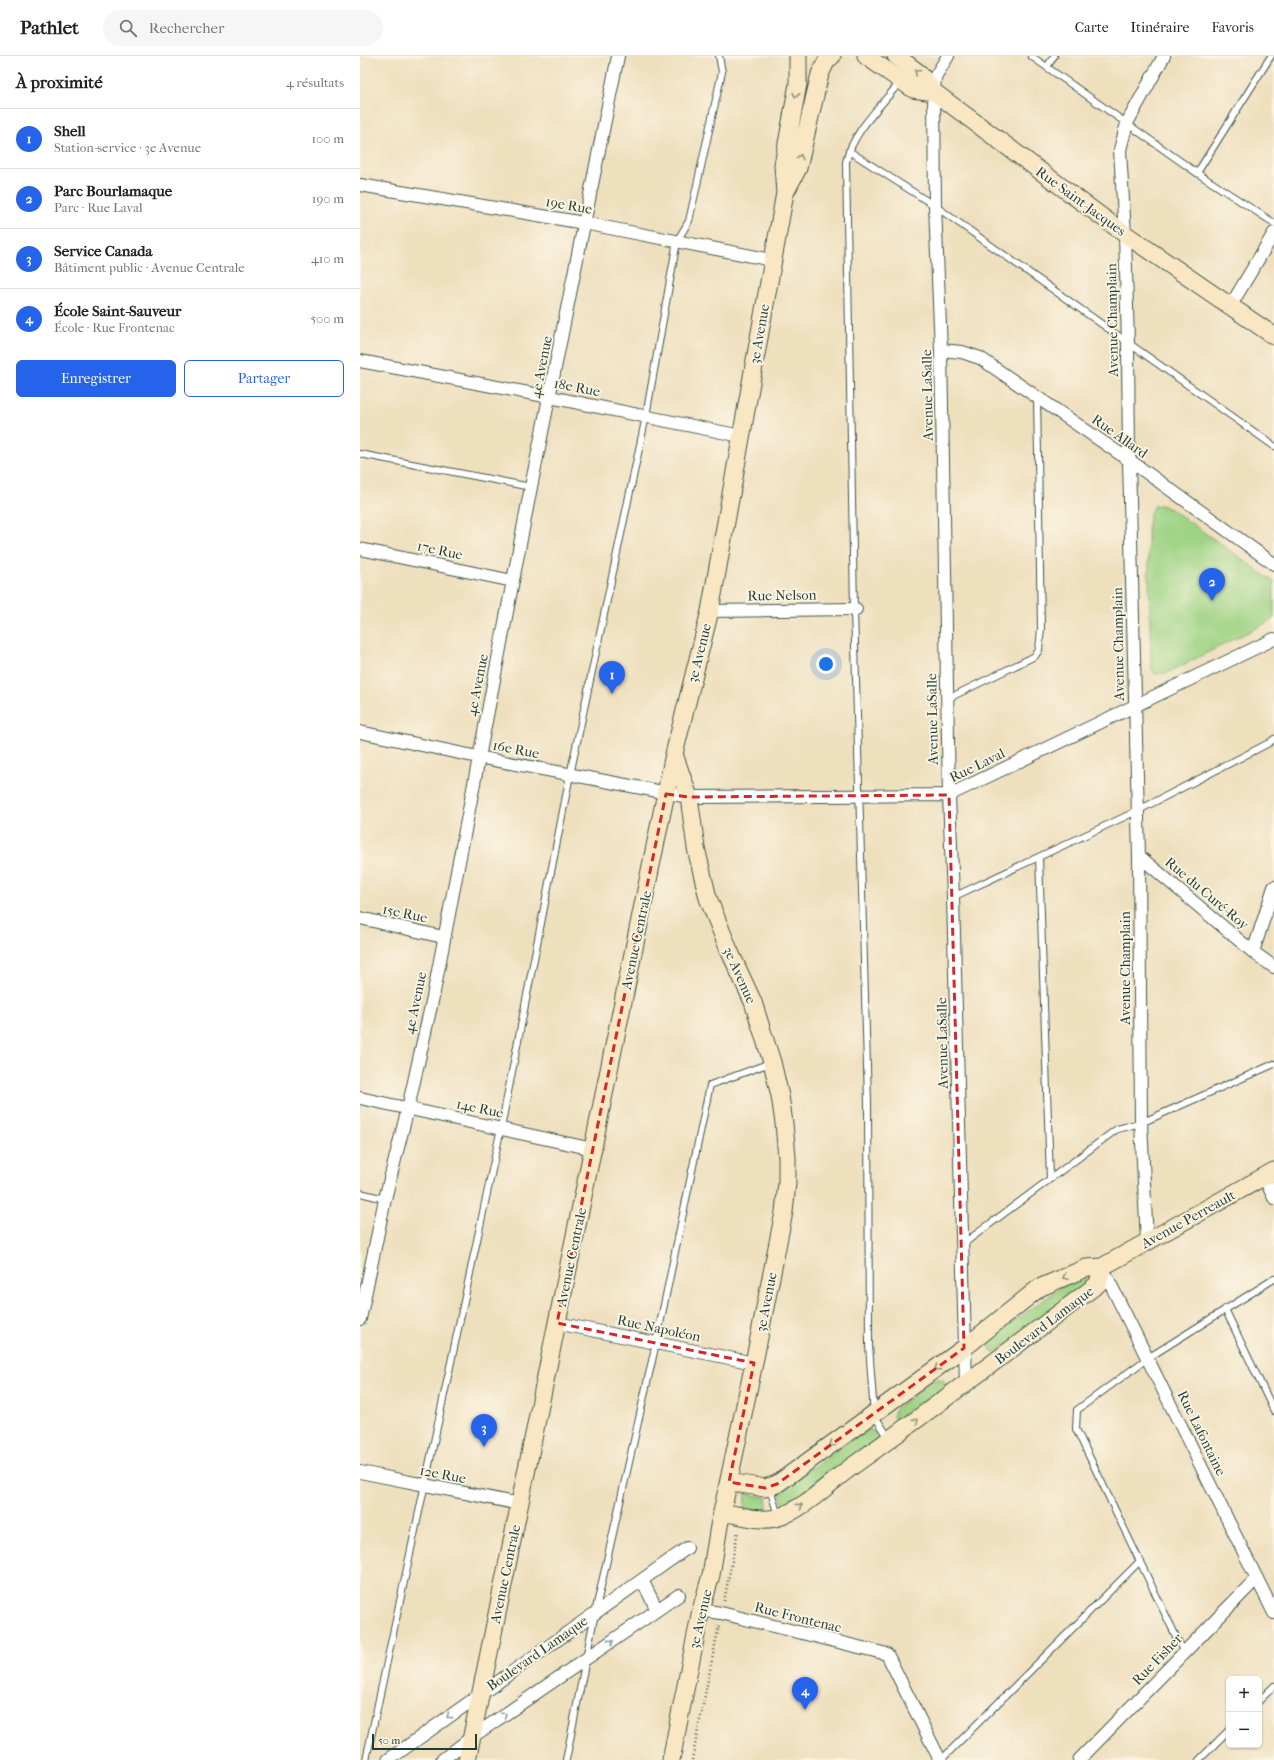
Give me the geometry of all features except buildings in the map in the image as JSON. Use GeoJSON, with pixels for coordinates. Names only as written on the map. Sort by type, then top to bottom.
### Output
{"type":"FeatureCollection","features":[{"type":"Feature","properties":{"kind":"main road","name":"3e Avenue"},"geometry":{"type":"LineString","coordinates":[[670,1760],[701,1610],[711,1575],[722,1512],[754,1363],[784,1212],[787,1183],[787,1158],[784,1123],[780,1096],[772,1062],[753,1002],[729,950],[708,898],[696,848],[689,797],[674,754],[710,611],[785,193],[783,165],[798,84],[798,56]]}},
{"type":"Feature","properties":{"kind":"main road","name":"3e Avenue"},"geometry":{"type":"LineString","coordinates":[[785,193],[798,168],[814,94],[820,74],[827,60],[832,56]]}},
{"type":"Feature","properties":{"kind":"main road"},"geometry":{"type":"LineString","coordinates":[[866,56],[913,89],[934,92]]}},
{"type":"Feature","properties":{"kind":"main road","name":"Rue Saint-Jacques"},"geometry":{"type":"LineString","coordinates":[[896,56],[919,73],[934,92],[1124,234],[1274,336]]}},
{"type":"Feature","properties":{"kind":"main road","name":"Avenue Centrale"},"geometry":{"type":"LineString","coordinates":[[467,1760],[674,754]]}},
{"type":"Feature","properties":{"kind":"main road","name":"Avenue Perreault"},"geometry":{"type":"LineString","coordinates":[[1102,1267],[1269,1174]]}},
{"type":"Feature","properties":{"kind":"main road","name":"Boulevard Lamaque"},"geometry":{"type":"LineString","coordinates":[[722,1512],[767,1519],[779,1517],[795,1510],[845,1471],[966,1384],[1098,1284],[1102,1267],[1086,1268],[1039,1288],[964,1348],[874,1415],[777,1484],[765,1488],[729,1482]]}},
{"type":"Feature","properties":{"kind":"street","name":"4e Avenue"},"geometry":{"type":"LineString","coordinates":[[360,1318],[363,1285],[408,1108],[433,997],[443,937],[531,487],[618,56]]}},
{"type":"Feature","properties":{"kind":"street","name":"Avenue LaSalle"},"geometry":{"type":"LineString","coordinates":[[948,56],[935,77],[935,206],[941,350],[949,795],[966,1384]]}},
{"type":"Feature","properties":{"kind":"street","name":"Avenue Champlain"},"geometry":{"type":"LineString","coordinates":[[1147,1242],[1141,1123],[1139,856],[1129,460],[1128,344],[1120,150],[1127,123],[1164,56]]}},
{"type":"Feature","properties":{"kind":"street","name":"19e Rue"},"geometry":{"type":"LineString","coordinates":[[360,185],[584,223],[772,260]]}},
{"type":"Feature","properties":{"kind":"street"},"geometry":{"type":"LineString","coordinates":[[1230,306],[1274,233]]}},
{"type":"Feature","properties":{"kind":"street","name":"Rue Allard"},"geometry":{"type":"LineString","coordinates":[[941,350],[962,352],[980,358],[1129,460],[1274,564]]}},
{"type":"Feature","properties":{"kind":"street","name":"18e Rue"},"geometry":{"type":"LineString","coordinates":[[360,361],[550,397],[741,436]]}},
{"type":"Feature","properties":{"kind":"street","name":"17e Rue"},"geometry":{"type":"LineString","coordinates":[[360,549],[513,581]]}},
{"type":"Feature","properties":{"kind":"street","name":"Rue Nelson"},"geometry":{"type":"LineString","coordinates":[[710,611],[855,609]]}},
{"type":"Feature","properties":{"kind":"street","name":"Rue Laval"},"geometry":{"type":"LineString","coordinates":[[666,794],[689,797],[859,797],[949,795],[1274,639]]}},
{"type":"Feature","properties":{"kind":"street","name":"16e Rue"},"geometry":{"type":"LineString","coordinates":[[360,732],[666,794]]}},
{"type":"Feature","properties":{"kind":"street","name":"Rue du Curé-Roy"},"geometry":{"type":"LineString","coordinates":[[1139,856],[1253,952],[1274,967]]}},
{"type":"Feature","properties":{"kind":"street"},"geometry":{"type":"LineString","coordinates":[[1253,952],[1274,887]]}},
{"type":"Feature","properties":{"kind":"street","name":"15e Rue"},"geometry":{"type":"LineString","coordinates":[[360,918],[443,937]]}},
{"type":"Feature","properties":{"kind":"street","name":"14e Rue"},"geometry":{"type":"LineString","coordinates":[[360,1098],[593,1149]]}},
{"type":"Feature","properties":{"kind":"street"},"geometry":{"type":"LineString","coordinates":[[1269,1174],[1274,1198]]}},
{"type":"Feature","properties":{"kind":"street","name":"Rue Lafontaine"},"geometry":{"type":"LineString","coordinates":[[1102,1267],[1274,1613]]}},
{"type":"Feature","properties":{"kind":"street","name":"Rue Napoléon"},"geometry":{"type":"LineString","coordinates":[[557,1323],[754,1363]]}},
{"type":"Feature","properties":{"kind":"street","name":"12e Rue"},"geometry":{"type":"LineString","coordinates":[[360,1472],[520,1504]]}},
{"type":"Feature","properties":{"kind":"street","name":"Boulevard Lamaque"},"geometry":{"type":"LineString","coordinates":[[388,1760],[687,1548]]}},
{"type":"Feature","properties":{"kind":"street","name":"Rue Fisher"},"geometry":{"type":"LineString","coordinates":[[1079,1760],[1256,1578]]}},
{"type":"Feature","properties":{"kind":"street"},"geometry":{"type":"LineString","coordinates":[[642,1580],[657,1610]]}},
{"type":"Feature","properties":{"kind":"street"},"geometry":{"type":"LineString","coordinates":[[442,1760],[472,1737],[679,1594]]}},
{"type":"Feature","properties":{"kind":"street","name":"Rue Frontenac"},"geometry":{"type":"LineString","coordinates":[[701,1610],[721,1613],[887,1654],[941,1760]]}},
{"type":"Feature","properties":{"kind":"lane"},"geometry":{"type":"LineString","coordinates":[[366,1760],[501,1128],[570,775],[646,416],[677,241],[689,221],[722,72],[719,56]]}},
{"type":"Feature","properties":{"kind":"lane"},"geometry":{"type":"LineString","coordinates":[[1031,56],[1198,173],[1274,222]]}},
{"type":"Feature","properties":{"kind":"lane"},"geometry":{"type":"LineString","coordinates":[[1047,67],[1054,56]]}},
{"type":"Feature","properties":{"kind":"lane"},"geometry":{"type":"LineString","coordinates":[[1198,173],[1271,56]]}},
{"type":"Feature","properties":{"kind":"lane"},"geometry":{"type":"LineString","coordinates":[[890,1439],[874,1415],[869,1345],[868,1102],[859,797],[846,162],[855,138],[901,81]]}},
{"type":"Feature","properties":{"kind":"lane"},"geometry":{"type":"LineString","coordinates":[[849,151],[935,206],[1274,446]]}},
{"type":"Feature","properties":{"kind":"lane"},"geometry":{"type":"LineString","coordinates":[[947,699],[1034,656],[1039,650],[1041,628],[1037,397]]}},
{"type":"Feature","properties":{"kind":"lane"},"geometry":{"type":"LineString","coordinates":[[360,454],[531,487]]}},
{"type":"Feature","properties":{"kind":"lane"},"geometry":{"type":"LineString","coordinates":[[953,897],[1137,812],[1274,739]]}},
{"type":"Feature","properties":{"kind":"lane"},"geometry":{"type":"LineString","coordinates":[[1039,857],[1050,1179]]}},
{"type":"Feature","properties":{"kind":"lane"},"geometry":{"type":"LineString","coordinates":[[566,1760],[595,1613],[656,1343],[710,1085],[772,1062]]}},
{"type":"Feature","properties":{"kind":"lane"},"geometry":{"type":"LineString","coordinates":[[962,1245],[1117,1129],[1141,1123],[1274,1064]]}},
{"type":"Feature","properties":{"kind":"lane"},"geometry":{"type":"LineString","coordinates":[[360,1193],[385,1199]]}},
{"type":"Feature","properties":{"kind":"lane"},"geometry":{"type":"LineString","coordinates":[[1184,1653],[1076,1429],[1077,1410],[1148,1358],[1274,1279]]}},
{"type":"Feature","properties":{"kind":"lane"},"geometry":{"type":"LineString","coordinates":[[1225,1309],[1274,1411]]}},
{"type":"Feature","properties":{"kind":"lane"},"geometry":{"type":"LineString","coordinates":[[770,1486],[779,1517]]}},
{"type":"Feature","properties":{"kind":"lane"},"geometry":{"type":"LineString","coordinates":[[941,1760],[1140,1561]]}},
{"type":"Feature","properties":{"kind":"lane"},"geometry":{"type":"LineString","coordinates":[[1262,1698],[1274,1686]]}},
{"type":"Feature","properties":{"kind":"lane"},"geometry":{"type":"LineString","coordinates":[[1199,1760],[1226,1733]]}},
{"type":"Feature","properties":{"kind":"highlighted area"},"geometry":{"type":"Polygon","coordinates":[[[666,794],[689,797],[949,795],[964,1348],[777,1484],[765,1488],[729,1482],[754,1363],[557,1323],[666,794]]]}},
{"type":"Feature","properties":{"kind":"green space"},"geometry":{"type":"Polygon","coordinates":[[[1160,505],[1171,509],[1274,582],[1274,619],[1167,673],[1155,674],[1152,669],[1151,662],[1148,528],[1149,516],[1152,509],[1154,506],[1160,505]]]}},
{"type":"Feature","properties":{"kind":"green space"},"geometry":{"type":"Polygon","coordinates":[[[1076,1277],[1084,1278],[1087,1284],[995,1353],[992,1352],[988,1344],[992,1337],[1076,1277]]]}},
{"type":"Feature","properties":{"kind":"green space"},"geometry":{"type":"Polygon","coordinates":[[[940,1379],[944,1381],[947,1389],[899,1423],[893,1417],[895,1409],[934,1380],[940,1379]]]}},
{"type":"Feature","properties":{"kind":"green space"},"geometry":{"type":"Polygon","coordinates":[[[863,1431],[873,1431],[877,1440],[790,1505],[782,1502],[780,1494],[783,1489],[863,1431]]]}},
{"type":"Feature","properties":{"kind":"green space"},"geometry":{"type":"Polygon","coordinates":[[[746,1494],[766,1497],[766,1510],[757,1511],[744,1508],[746,1494]]]}},
{"type":"Feature","properties":{"kind":"place","name":"Parc Bourlamaque"},"geometry":{"type":"Point","coordinates":[1212,601]}},
{"type":"Feature","properties":{"kind":"place","name":"Shell"},"geometry":{"type":"Point","coordinates":[612,694]}},
{"type":"Feature","properties":{"kind":"place","name":"Service Canada"},"geometry":{"type":"Point","coordinates":[484,1447]}},
{"type":"Feature","properties":{"kind":"place","name":"École Saint-Sauveur"},"geometry":{"type":"Point","coordinates":[805,1710]}}]}
